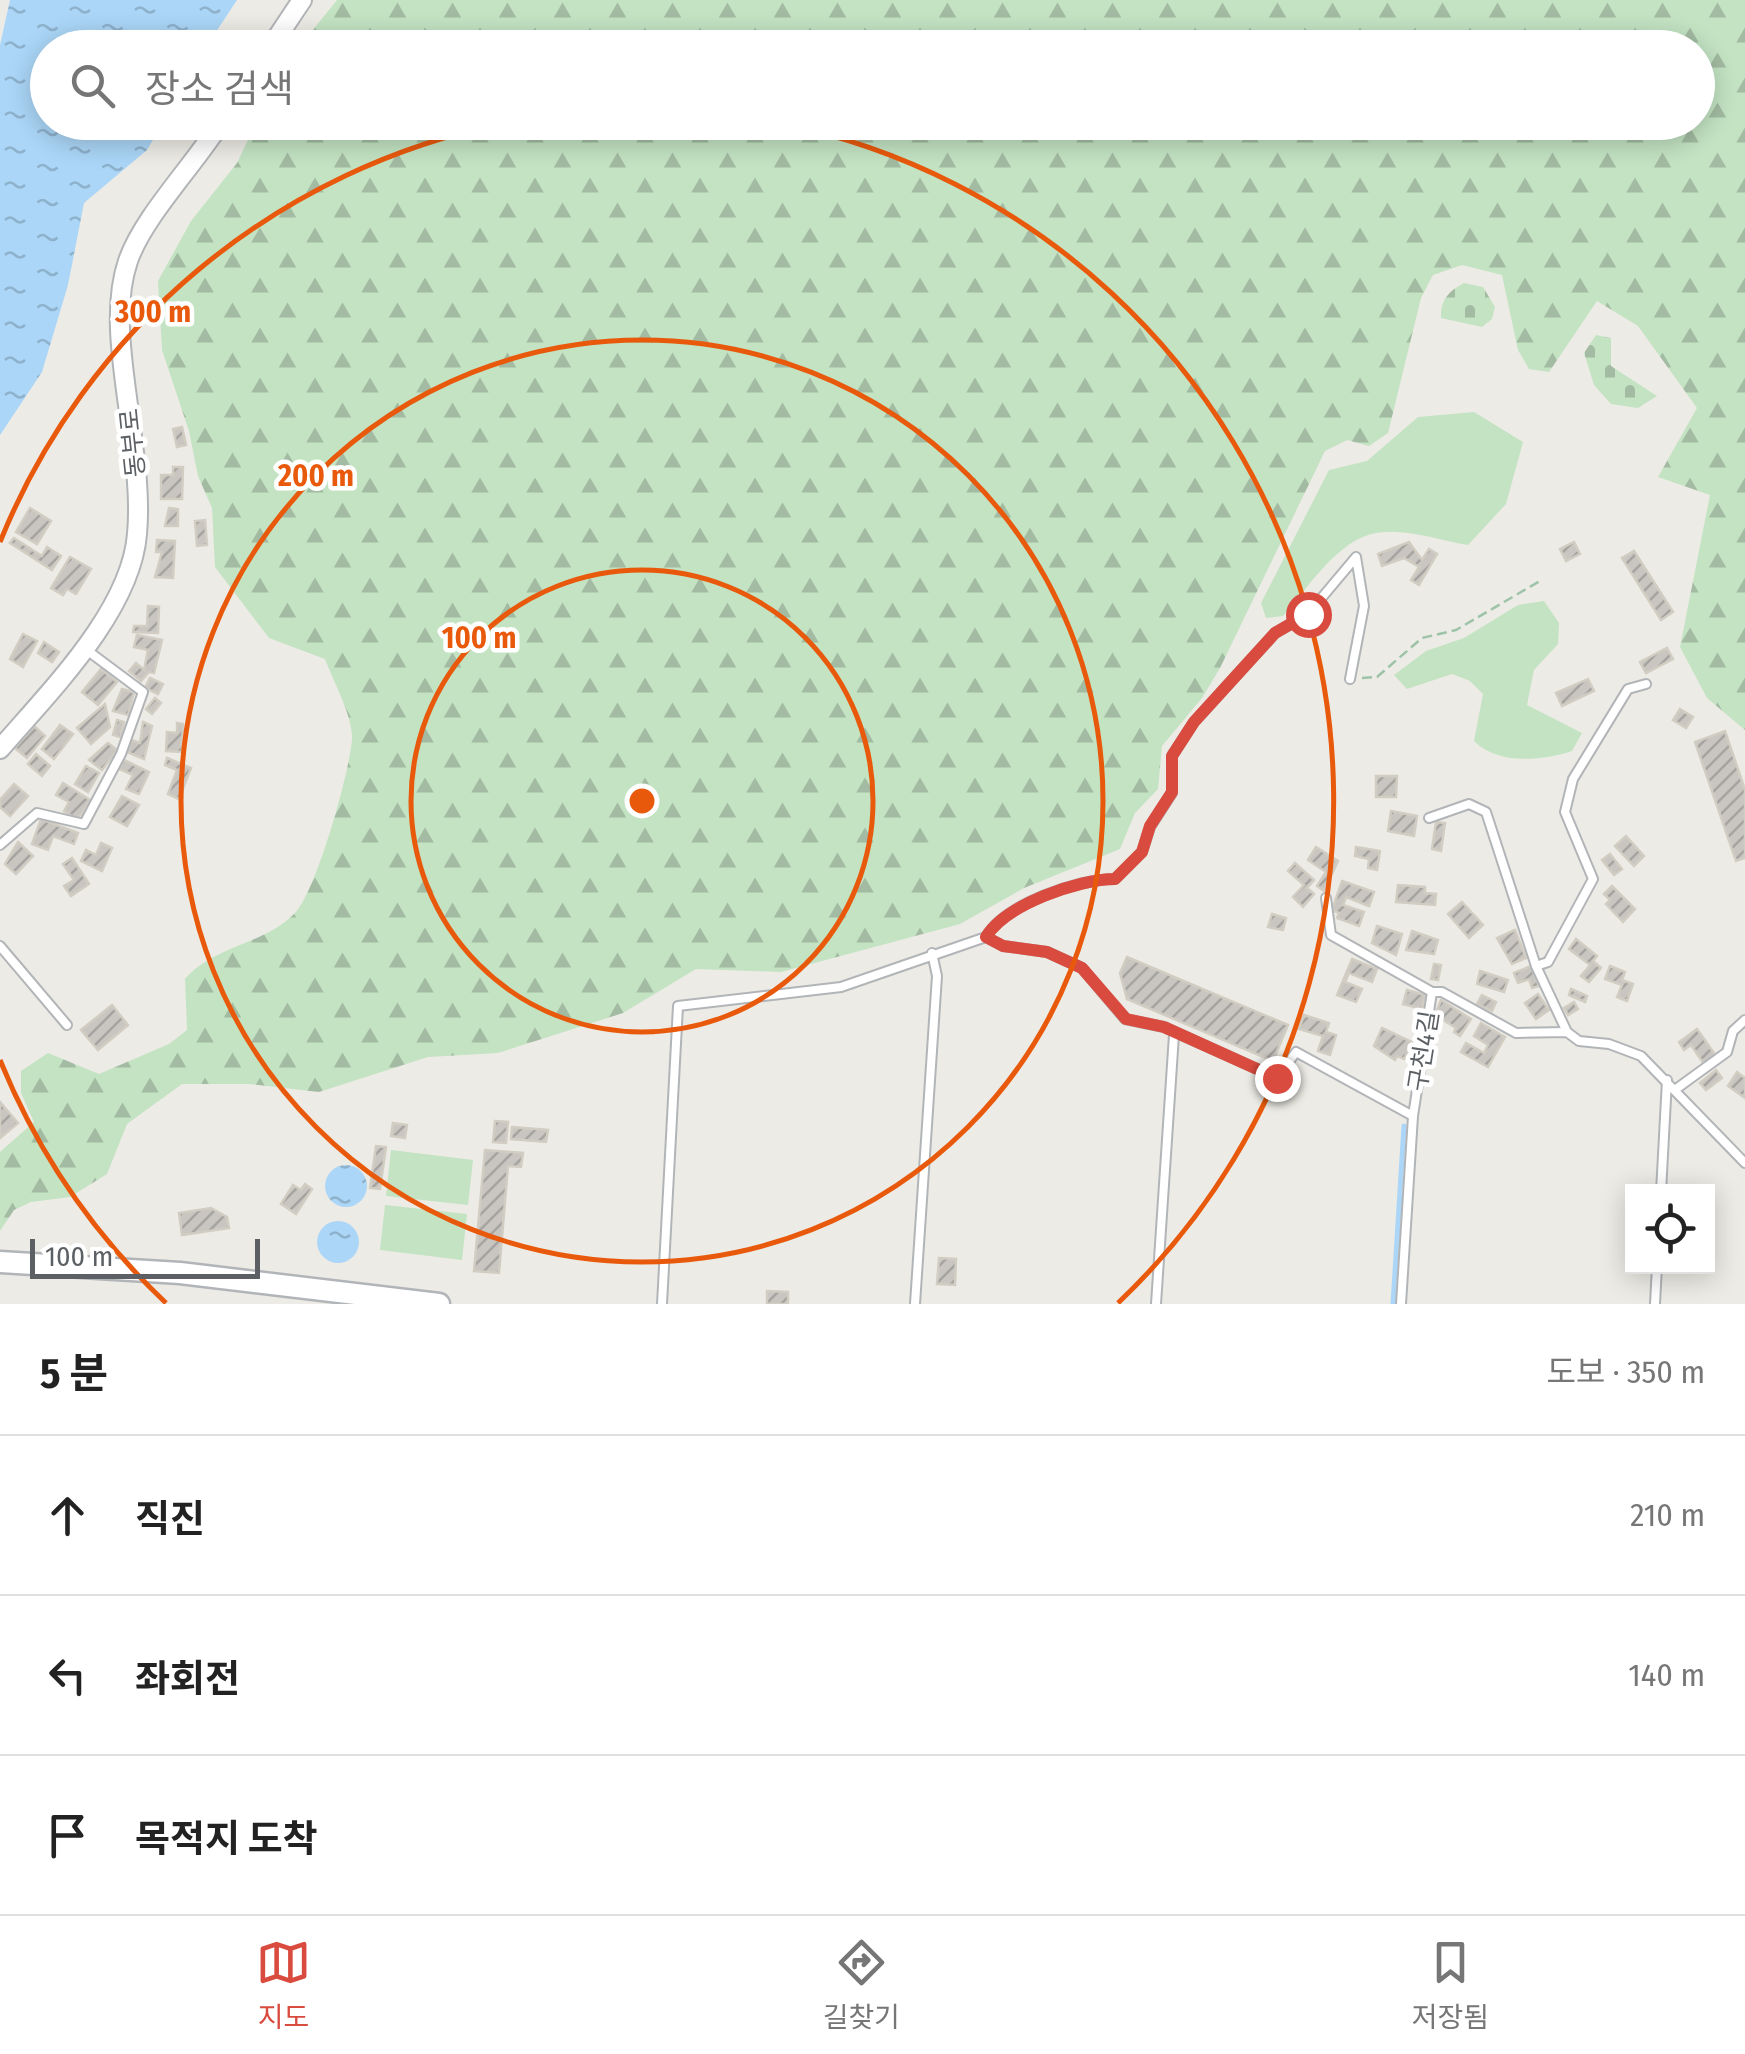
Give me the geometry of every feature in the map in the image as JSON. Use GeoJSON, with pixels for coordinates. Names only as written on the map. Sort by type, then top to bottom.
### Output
{"type":"FeatureCollection","features":[{"type":"Feature","properties":{"kind":"main road"},"geometry":{"type":"LineString","coordinates":[[0,1262],[180,1273],[439,1304]]}},
{"type":"Feature","properties":{"kind":"street"},"geometry":{"type":"LineString","coordinates":[[282,30],[302,0]]}},
{"type":"Feature","properties":{"kind":"street","name":"동부로"},"geometry":{"type":"LineString","coordinates":[[0,749],[84,648],[121,591],[138,535],[121,292],[136,242],[208,140]]}},
{"type":"Feature","properties":{"kind":"lane"},"geometry":{"type":"LineString","coordinates":[[662,1304],[678,1006],[842,987],[986,937],[997,919],[1088,879],[1115,879],[1142,852],[1150,826],[1172,792],[1172,756],[1194,722],[1275,633],[1308,614],[1356,558],[1364,606],[1350,679]]}},
{"type":"Feature","properties":{"kind":"lane"},"geometry":{"type":"LineString","coordinates":[[0,845],[37,813],[84,824],[121,754],[143,692],[84,648]]}},
{"type":"Feature","properties":{"kind":"lane"},"geometry":{"type":"LineString","coordinates":[[1536,966],[1548,962],[1593,880],[1565,812],[1572,779],[1628,689],[1646,684]]}},
{"type":"Feature","properties":{"kind":"lane"},"geometry":{"type":"LineString","coordinates":[[1429,818],[1469,804],[1486,812],[1536,966],[1567,1032]]}},
{"type":"Feature","properties":{"kind":"lane"},"geometry":{"type":"LineString","coordinates":[[1326,898],[1331,935],[1432,992]]}},
{"type":"Feature","properties":{"kind":"lane"},"geometry":{"type":"LineString","coordinates":[[986,937],[1003,946],[1047,952],[1082,968],[1126,1019],[1164,1027],[1174,1035],[1277,1078],[1296,1052],[1413,1116]]}},
{"type":"Feature","properties":{"kind":"lane"},"geometry":{"type":"LineString","coordinates":[[0,946],[67,1025]]}},
{"type":"Feature","properties":{"kind":"lane"},"geometry":{"type":"LineString","coordinates":[[915,1304],[937,976],[932,953]]}},
{"type":"Feature","properties":{"kind":"lane","name":"구천4길"},"geometry":{"type":"LineString","coordinates":[[1401,1304],[1413,1116],[1432,992],[1442,992],[1516,1033],[1567,1032],[1579,1041],[1609,1044],[1640,1056],[1745,1163]]}},
{"type":"Feature","properties":{"kind":"lane"},"geometry":{"type":"LineString","coordinates":[[1676,1090],[1727,1052],[1733,1031],[1745,1020]]}},
{"type":"Feature","properties":{"kind":"lane"},"geometry":{"type":"LineString","coordinates":[[1156,1304],[1174,1035]]}},
{"type":"Feature","properties":{"kind":"lane"},"geometry":{"type":"LineString","coordinates":[[1661,1184],[1666,1080]]}},
{"type":"Feature","properties":{"kind":"lane"},"geometry":{"type":"LineString","coordinates":[[1655,1304],[1657,1274]]}},
{"type":"Feature","properties":{"kind":"path"},"geometry":{"type":"LineString","coordinates":[[1350,679],[1377,677],[1422,638],[1456,630],[1540,581]]}},
{"type":"Feature","properties":{"kind":"green space"},"geometry":{"type":"Polygon","coordinates":[[[337,0],[1745,0],[1745,730],[1707,698],[1680,647],[1710,495],[1658,477],[1697,408],[1638,326],[1597,301],[1549,372],[1529,369],[1518,350],[1502,275],[1462,265],[1433,275],[1421,298],[1388,433],[1369,446],[1347,440],[1325,451],[1220,668],[1202,698],[1162,746],[1158,789],[1135,813],[1120,849],[1024,888],[960,924],[781,972],[696,969],[623,1013],[498,1053],[428,1057],[319,1092],[249,1084],[182,1084],[127,1124],[107,1174],[70,1197],[31,1202],[14,1210],[0,1231],[0,1152],[34,1122],[21,1093],[21,1071],[48,1053],[99,1074],[169,1044],[187,1030],[185,979],[210,959],[283,924],[303,901],[322,857],[345,777],[351,730],[325,659],[269,638],[215,567],[212,508],[198,476],[189,431],[162,350],[158,281],[191,221],[237,163],[248,140],[1715,140],[1715,30],[313,30],[337,0]]]}},
{"type":"Feature","properties":{"kind":"green space"},"geometry":{"type":"Polygon","coordinates":[[[1464,283],[1483,287],[1495,307],[1492,319],[1482,327],[1441,318],[1446,297],[1464,283]]]}},
{"type":"Feature","properties":{"kind":"green space"},"geometry":{"type":"Polygon","coordinates":[[[1596,335],[1611,338],[1611,366],[1657,396],[1638,408],[1611,404],[1594,385],[1584,353],[1596,335]]]}},
{"type":"Feature","properties":{"kind":"green space"},"geometry":{"type":"Polygon","coordinates":[[[1474,412],[1523,442],[1506,504],[1468,545],[1405,532],[1368,535],[1332,559],[1283,616],[1266,618],[1261,603],[1329,470],[1367,461],[1418,417],[1474,412]]]}},
{"type":"Feature","properties":{"kind":"green space"},"geometry":{"type":"Polygon","coordinates":[[[1544,601],[1559,623],[1558,644],[1534,670],[1527,705],[1582,733],[1572,751],[1534,759],[1495,754],[1474,741],[1483,694],[1470,681],[1452,674],[1407,689],[1394,675],[1426,651],[1464,638],[1518,605],[1544,601]]]}},
{"type":"Feature","properties":{"kind":"green space"},"geometry":{"type":"Polygon","coordinates":[[[391,1150],[473,1160],[468,1205],[386,1196],[391,1150]]]}},
{"type":"Feature","properties":{"kind":"green space"},"geometry":{"type":"Polygon","coordinates":[[[385,1205],[467,1214],[462,1260],[380,1250],[385,1205]]]}},
{"type":"Feature","properties":{"kind":"water"},"geometry":{"type":"Polygon","coordinates":[[[10,0],[237,0],[217,30],[30,30],[30,140],[153,140],[147,150],[84,203],[68,285],[42,372],[0,435],[0,45],[10,0]]]}},
{"type":"Feature","properties":{"kind":"water"},"geometry":{"type":"Polygon","coordinates":[[[346,1165],[361,1171],[367,1186],[361,1201],[346,1207],[331,1201],[325,1186],[331,1171],[346,1165]]]}},
{"type":"Feature","properties":{"kind":"water"},"geometry":{"type":"Polygon","coordinates":[[[338,1221],[353,1227],[359,1242],[353,1257],[338,1263],[323,1257],[317,1242],[323,1227],[338,1221]]]}},
{"type":"Feature","properties":{"kind":"building"},"geometry":{"type":"Polygon","coordinates":[[[182,427],[186,445],[177,447],[173,429],[182,427]]]}},
{"type":"Feature","properties":{"kind":"building"},"geometry":{"type":"Polygon","coordinates":[[[173,467],[183,467],[182,499],[161,499],[161,475],[173,475],[173,467]]]}},
{"type":"Feature","properties":{"kind":"building"},"geometry":{"type":"Polygon","coordinates":[[[30,508],[51,521],[37,544],[16,532],[30,508]]]}},
{"type":"Feature","properties":{"kind":"building"},"geometry":{"type":"Polygon","coordinates":[[[169,508],[178,509],[178,526],[165,526],[169,508]]]}},
{"type":"Feature","properties":{"kind":"building"},"geometry":{"type":"Polygon","coordinates":[[[205,520],[207,545],[197,546],[195,521],[205,520]]]}},
{"type":"Feature","properties":{"kind":"building"},"geometry":{"type":"Polygon","coordinates":[[[14,538],[42,556],[47,547],[61,556],[52,570],[10,543],[14,538]]]}},
{"type":"Feature","properties":{"kind":"building"},"geometry":{"type":"Polygon","coordinates":[[[157,540],[175,541],[173,578],[155,577],[162,552],[156,552],[157,540]]]}},
{"type":"Feature","properties":{"kind":"building"},"geometry":{"type":"Polygon","coordinates":[[[1409,542],[1422,560],[1429,549],[1437,554],[1419,585],[1411,580],[1419,567],[1404,558],[1382,566],[1378,554],[1409,542]]]}},
{"type":"Feature","properties":{"kind":"building"},"geometry":{"type":"Polygon","coordinates":[[[1574,542],[1580,554],[1566,561],[1560,549],[1574,542]]]}},
{"type":"Feature","properties":{"kind":"building"},"geometry":{"type":"Polygon","coordinates":[[[1634,551],[1673,612],[1661,620],[1622,558],[1634,551]]]}},
{"type":"Feature","properties":{"kind":"building"},"geometry":{"type":"Polygon","coordinates":[[[70,557],[91,569],[76,594],[67,589],[63,595],[51,588],[70,557]]]}},
{"type":"Feature","properties":{"kind":"building"},"geometry":{"type":"Polygon","coordinates":[[[148,606],[159,607],[158,633],[133,632],[134,626],[147,626],[148,606]]]}},
{"type":"Feature","properties":{"kind":"building"},"geometry":{"type":"Polygon","coordinates":[[[23,634],[37,641],[23,667],[10,659],[23,634]]]}},
{"type":"Feature","properties":{"kind":"building"},"geometry":{"type":"Polygon","coordinates":[[[137,635],[162,640],[154,673],[149,672],[141,681],[129,671],[136,663],[144,670],[148,650],[134,647],[137,635]]]}},
{"type":"Feature","properties":{"kind":"building"},"geometry":{"type":"Polygon","coordinates":[[[44,642],[59,652],[52,662],[38,653],[44,642]]]}},
{"type":"Feature","properties":{"kind":"building"},"geometry":{"type":"Polygon","coordinates":[[[1667,648],[1673,659],[1646,673],[1640,662],[1667,648]]]}},
{"type":"Feature","properties":{"kind":"building"},"geometry":{"type":"Polygon","coordinates":[[[101,669],[117,682],[98,705],[82,692],[101,669]]]}},
{"type":"Feature","properties":{"kind":"building"},"geometry":{"type":"Polygon","coordinates":[[[150,678],[163,684],[158,694],[145,688],[150,678]]]}},
{"type":"Feature","properties":{"kind":"building"},"geometry":{"type":"Polygon","coordinates":[[[1588,679],[1594,691],[1562,706],[1556,693],[1588,679]]]}},
{"type":"Feature","properties":{"kind":"building"},"geometry":{"type":"Polygon","coordinates":[[[122,689],[134,692],[128,715],[113,711],[122,689]]]}},
{"type":"Feature","properties":{"kind":"building"},"geometry":{"type":"Polygon","coordinates":[[[155,698],[161,703],[152,714],[146,709],[155,698]]]}},
{"type":"Feature","properties":{"kind":"building"},"geometry":{"type":"Polygon","coordinates":[[[105,704],[110,727],[91,744],[77,728],[105,704]]]}},
{"type":"Feature","properties":{"kind":"building"},"geometry":{"type":"Polygon","coordinates":[[[1680,709],[1693,717],[1686,728],[1673,720],[1680,709]]]}},
{"type":"Feature","properties":{"kind":"building"},"geometry":{"type":"Polygon","coordinates":[[[117,720],[124,722],[120,737],[113,735],[117,720]]]}},
{"type":"Feature","properties":{"kind":"building"},"geometry":{"type":"Polygon","coordinates":[[[143,722],[152,726],[144,759],[127,752],[132,740],[140,743],[143,722]]]}},
{"type":"Feature","properties":{"kind":"building"},"geometry":{"type":"Polygon","coordinates":[[[177,723],[183,724],[182,752],[166,751],[167,732],[177,733],[177,723]]]}},
{"type":"Feature","properties":{"kind":"building"},"geometry":{"type":"Polygon","coordinates":[[[60,725],[73,734],[54,759],[42,749],[60,725]]]}},
{"type":"Feature","properties":{"kind":"building"},"geometry":{"type":"Polygon","coordinates":[[[34,726],[45,736],[27,758],[15,748],[34,726]]]}},
{"type":"Feature","properties":{"kind":"building"},"geometry":{"type":"Polygon","coordinates":[[[1725,731],[1745,790],[1745,858],[1736,861],[1695,742],[1725,731]]]}},
{"type":"Feature","properties":{"kind":"building"},"geometry":{"type":"Polygon","coordinates":[[[108,743],[117,750],[102,770],[89,760],[108,743]]]}},
{"type":"Feature","properties":{"kind":"building"},"geometry":{"type":"Polygon","coordinates":[[[36,754],[50,766],[42,776],[28,764],[36,754]]]}},
{"type":"Feature","properties":{"kind":"building"},"geometry":{"type":"Polygon","coordinates":[[[167,758],[191,768],[179,799],[168,794],[177,770],[165,765],[167,758]]]}},
{"type":"Feature","properties":{"kind":"building"},"geometry":{"type":"Polygon","coordinates":[[[124,760],[149,772],[139,794],[126,789],[133,775],[119,769],[124,760]]]}},
{"type":"Feature","properties":{"kind":"building"},"geometry":{"type":"Polygon","coordinates":[[[86,766],[99,773],[88,792],[75,784],[86,766]]]}},
{"type":"Feature","properties":{"kind":"building"},"geometry":{"type":"Polygon","coordinates":[[[1376,776],[1397,776],[1396,797],[1376,797],[1376,776]]]}},
{"type":"Feature","properties":{"kind":"building"},"geometry":{"type":"Polygon","coordinates":[[[63,783],[90,800],[75,818],[64,811],[69,802],[56,795],[63,783]]]}},
{"type":"Feature","properties":{"kind":"building"},"geometry":{"type":"Polygon","coordinates":[[[14,784],[28,796],[10,816],[0,807],[0,800],[14,784]]]}},
{"type":"Feature","properties":{"kind":"building"},"geometry":{"type":"Polygon","coordinates":[[[122,796],[139,805],[127,826],[110,817],[122,796]]]}},
{"type":"Feature","properties":{"kind":"building"},"geometry":{"type":"Polygon","coordinates":[[[1391,811],[1417,816],[1414,836],[1388,831],[1391,811]]]}},
{"type":"Feature","properties":{"kind":"building"},"geometry":{"type":"Polygon","coordinates":[[[41,819],[78,833],[74,844],[53,836],[48,850],[32,844],[41,819]]]}},
{"type":"Feature","properties":{"kind":"building"},"geometry":{"type":"Polygon","coordinates":[[[1436,822],[1445,823],[1441,851],[1432,849],[1436,822]]]}},
{"type":"Feature","properties":{"kind":"building"},"geometry":{"type":"Polygon","coordinates":[[[1626,836],[1644,856],[1634,866],[1615,846],[1626,836]]]}},
{"type":"Feature","properties":{"kind":"building"},"geometry":{"type":"Polygon","coordinates":[[[18,842],[33,856],[16,874],[5,864],[18,842]]]}},
{"type":"Feature","properties":{"kind":"building"},"geometry":{"type":"Polygon","coordinates":[[[101,843],[112,848],[102,871],[81,861],[86,850],[96,855],[101,843]]]}},
{"type":"Feature","properties":{"kind":"building"},"geometry":{"type":"Polygon","coordinates":[[[1316,847],[1338,861],[1324,891],[1317,886],[1326,872],[1308,860],[1316,847]]]}},
{"type":"Feature","properties":{"kind":"building"},"geometry":{"type":"Polygon","coordinates":[[[1356,847],[1380,851],[1377,870],[1368,868],[1369,859],[1355,856],[1356,847]]]}},
{"type":"Feature","properties":{"kind":"building"},"geometry":{"type":"Polygon","coordinates":[[[1610,854],[1622,869],[1614,875],[1602,860],[1610,854]]]}},
{"type":"Feature","properties":{"kind":"building"},"geometry":{"type":"Polygon","coordinates":[[[72,858],[89,884],[71,896],[64,886],[74,880],[63,864],[72,858]]]}},
{"type":"Feature","properties":{"kind":"building"},"geometry":{"type":"Polygon","coordinates":[[[1295,863],[1314,880],[1307,888],[1314,894],[1303,907],[1293,897],[1304,885],[1288,871],[1295,863]]]}},
{"type":"Feature","properties":{"kind":"building"},"geometry":{"type":"Polygon","coordinates":[[[1342,881],[1374,892],[1369,906],[1346,897],[1343,905],[1364,912],[1359,926],[1337,918],[1339,913],[1332,910],[1342,881]]]}},
{"type":"Feature","properties":{"kind":"building"},"geometry":{"type":"Polygon","coordinates":[[[1398,885],[1425,887],[1425,893],[1436,894],[1435,905],[1396,902],[1398,885]]]}},
{"type":"Feature","properties":{"kind":"building"},"geometry":{"type":"Polygon","coordinates":[[[1612,886],[1635,909],[1623,922],[1606,904],[1610,900],[1604,894],[1612,886]]]}},
{"type":"Feature","properties":{"kind":"building"},"geometry":{"type":"Polygon","coordinates":[[[1462,902],[1483,925],[1469,938],[1448,914],[1462,902]]]}},
{"type":"Feature","properties":{"kind":"building"},"geometry":{"type":"Polygon","coordinates":[[[1272,914],[1286,918],[1283,930],[1268,927],[1272,914]]]}},
{"type":"Feature","properties":{"kind":"building"},"geometry":{"type":"Polygon","coordinates":[[[1377,926],[1402,934],[1396,955],[1372,943],[1377,926]]]}},
{"type":"Feature","properties":{"kind":"building"},"geometry":{"type":"Polygon","coordinates":[[[1515,930],[1526,958],[1512,964],[1497,938],[1515,930]]]}},
{"type":"Feature","properties":{"kind":"building"},"geometry":{"type":"Polygon","coordinates":[[[1412,931],[1438,940],[1434,954],[1406,950],[1412,931]]]}},
{"type":"Feature","properties":{"kind":"building"},"geometry":{"type":"Polygon","coordinates":[[[1576,939],[1597,956],[1593,961],[1601,968],[1589,982],[1581,976],[1590,965],[1569,949],[1576,939]]]}},
{"type":"Feature","properties":{"kind":"building"},"geometry":{"type":"Polygon","coordinates":[[[1127,957],[1288,1025],[1273,1061],[1127,999],[1120,973],[1127,957]]]}},
{"type":"Feature","properties":{"kind":"building"},"geometry":{"type":"Polygon","coordinates":[[[1352,959],[1377,969],[1372,982],[1349,973],[1345,982],[1362,989],[1356,1002],[1337,995],[1352,959]]]}},
{"type":"Feature","properties":{"kind":"building"},"geometry":{"type":"Polygon","coordinates":[[[1434,964],[1441,965],[1438,980],[1431,979],[1434,964]]]}},
{"type":"Feature","properties":{"kind":"building"},"geometry":{"type":"Polygon","coordinates":[[[1531,966],[1539,986],[1532,988],[1529,979],[1518,983],[1514,973],[1531,966]]]}},
{"type":"Feature","properties":{"kind":"building"},"geometry":{"type":"Polygon","coordinates":[[[1610,966],[1625,972],[1622,980],[1633,984],[1627,1001],[1617,997],[1622,985],[1605,979],[1610,966]]]}},
{"type":"Feature","properties":{"kind":"building"},"geometry":{"type":"Polygon","coordinates":[[[1480,971],[1508,980],[1504,992],[1477,984],[1480,971]]]}},
{"type":"Feature","properties":{"kind":"building"},"geometry":{"type":"Polygon","coordinates":[[[1571,989],[1587,996],[1585,1002],[1569,995],[1571,989]]]}},
{"type":"Feature","properties":{"kind":"building"},"geometry":{"type":"Polygon","coordinates":[[[1407,990],[1425,995],[1422,1009],[1403,1004],[1407,990]]]}},
{"type":"Feature","properties":{"kind":"building"},"geometry":{"type":"Polygon","coordinates":[[[1538,994],[1549,1010],[1536,1019],[1525,1003],[1538,994]]]}},
{"type":"Feature","properties":{"kind":"building"},"geometry":{"type":"Polygon","coordinates":[[[1482,995],[1496,1002],[1492,1011],[1477,1004],[1482,995]]]}},
{"type":"Feature","properties":{"kind":"building"},"geometry":{"type":"Polygon","coordinates":[[[1441,1000],[1471,1019],[1460,1036],[1454,1032],[1456,1028],[1435,1015],[1441,1000]]]}},
{"type":"Feature","properties":{"kind":"building"},"geometry":{"type":"Polygon","coordinates":[[[1574,1002],[1578,1009],[1568,1015],[1564,1008],[1574,1002]]]}},
{"type":"Feature","properties":{"kind":"building"},"geometry":{"type":"Polygon","coordinates":[[[112,1005],[128,1025],[98,1050],[81,1030],[112,1005]]]}},
{"type":"Feature","properties":{"kind":"building"},"geometry":{"type":"Polygon","coordinates":[[[1304,1015],[1329,1023],[1326,1032],[1336,1035],[1330,1055],[1318,1051],[1323,1036],[1299,1029],[1304,1015]]]}},
{"type":"Feature","properties":{"kind":"building"},"geometry":{"type":"Polygon","coordinates":[[[1481,1023],[1505,1037],[1488,1067],[1461,1052],[1466,1043],[1484,1053],[1488,1045],[1474,1036],[1481,1023]]]}},
{"type":"Feature","properties":{"kind":"building"},"geometry":{"type":"Polygon","coordinates":[[[1382,1028],[1412,1042],[1404,1059],[1397,1056],[1395,1060],[1374,1046],[1382,1028]]]}},
{"type":"Feature","properties":{"kind":"building"},"geometry":{"type":"Polygon","coordinates":[[[1697,1029],[1716,1056],[1704,1064],[1691,1045],[1684,1050],[1679,1042],[1697,1029]]]}},
{"type":"Feature","properties":{"kind":"building"},"geometry":{"type":"Polygon","coordinates":[[[1716,1070],[1722,1078],[1706,1090],[1700,1083],[1716,1070]]]}},
{"type":"Feature","properties":{"kind":"building"},"geometry":{"type":"Polygon","coordinates":[[[1737,1072],[1745,1078],[1745,1098],[1728,1086],[1737,1072]]]}},
{"type":"Feature","properties":{"kind":"building"},"geometry":{"type":"Polygon","coordinates":[[[0,1102],[18,1123],[0,1138],[0,1102]]]}},
{"type":"Feature","properties":{"kind":"building"},"geometry":{"type":"Polygon","coordinates":[[[495,1121],[508,1122],[506,1143],[493,1142],[495,1121]]]}},
{"type":"Feature","properties":{"kind":"building"},"geometry":{"type":"Polygon","coordinates":[[[393,1123],[407,1125],[405,1138],[391,1136],[393,1123]]]}},
{"type":"Feature","properties":{"kind":"building"},"geometry":{"type":"Polygon","coordinates":[[[512,1127],[548,1130],[546,1142],[511,1139],[512,1127]]]}},
{"type":"Feature","properties":{"kind":"building"},"geometry":{"type":"Polygon","coordinates":[[[376,1146],[386,1147],[380,1189],[370,1188],[376,1146]]]}},
{"type":"Feature","properties":{"kind":"building"},"geometry":{"type":"Polygon","coordinates":[[[485,1150],[523,1153],[521,1167],[508,1166],[499,1273],[474,1271],[485,1150]]]}},
{"type":"Feature","properties":{"kind":"building"},"geometry":{"type":"Polygon","coordinates":[[[305,1184],[312,1189],[296,1214],[281,1204],[293,1185],[301,1190],[305,1184]]]}},
{"type":"Feature","properties":{"kind":"building"},"geometry":{"type":"Polygon","coordinates":[[[211,1208],[227,1217],[229,1228],[182,1235],[179,1213],[211,1208]]]}},
{"type":"Feature","properties":{"kind":"building"},"geometry":{"type":"Polygon","coordinates":[[[939,1258],[956,1259],[955,1285],[937,1284],[939,1258]]]}},
{"type":"Feature","properties":{"kind":"building"},"geometry":{"type":"Polygon","coordinates":[[[767,1291],[788,1292],[788,1304],[767,1304],[767,1291]]]}},
{"type":"Feature","properties":{"kind":"waterway"},"geometry":{"type":"LineString","coordinates":[[1393,1304],[1404,1126]]}},
{"type":"Feature","properties":{"kind":"route"},"geometry":{"type":"LineString","coordinates":[[1277,1078],[1174,1035],[1164,1027],[1126,1019],[1082,968],[1047,952],[1003,946],[986,937],[997,919],[1088,879],[1115,879],[1142,852],[1150,826],[1172,792],[1172,756],[1194,722],[1275,633],[1308,614]]}}]}
